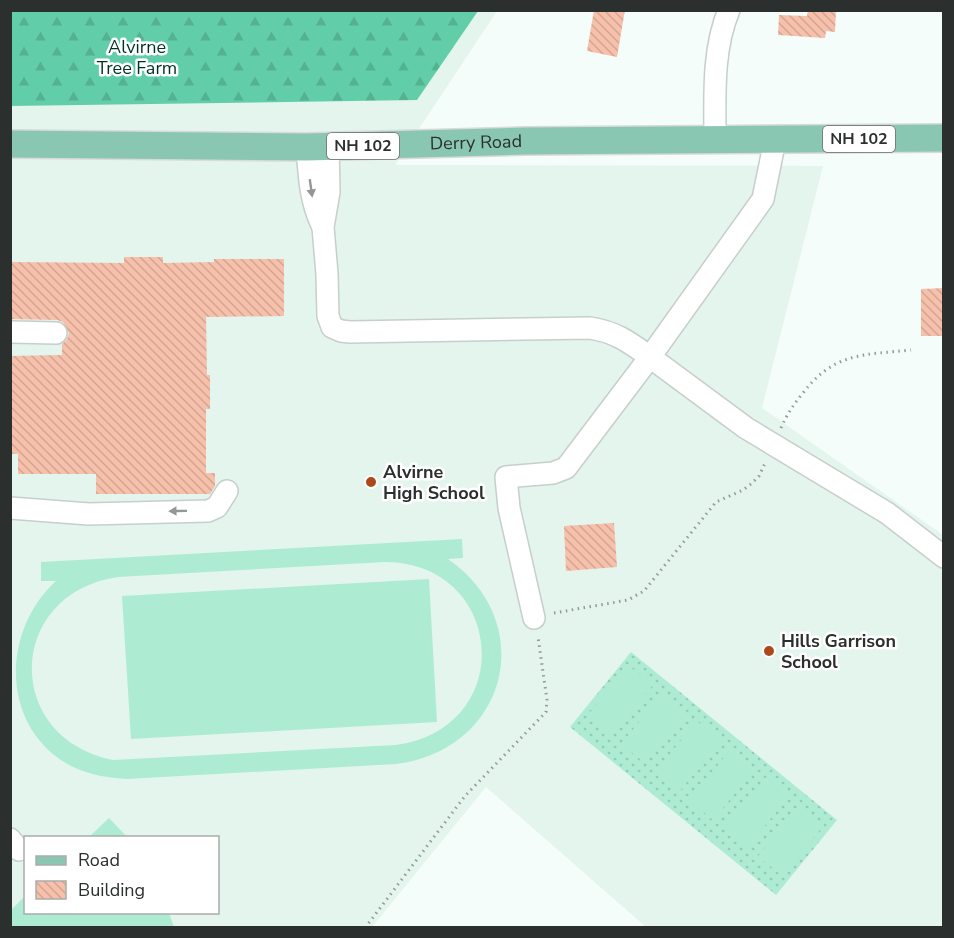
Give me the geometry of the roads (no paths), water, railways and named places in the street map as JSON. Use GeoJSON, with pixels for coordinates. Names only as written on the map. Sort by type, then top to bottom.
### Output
{"type":"FeatureCollection","features":[{"type":"Feature","properties":{"kind":"main road","name":"Derry Road"},"geometry":{"type":"LineString","coordinates":[[10,144],[317,147],[525,141],[944,138]]}},
{"type":"Feature","properties":{"kind":"street"},"geometry":{"type":"LineString","coordinates":[[715,140],[718,58],[720,41],[729,10]]}},
{"type":"Feature","properties":{"kind":"street"},"geometry":{"type":"LineString","coordinates":[[534,618],[509,508],[506,477],[553,473],[566,468],[650,357],[763,199],[775,140]]}},
{"type":"Feature","properties":{"kind":"street"},"geometry":{"type":"LineString","coordinates":[[317,147],[329,192],[323,227],[328,316],[332,327],[341,331],[590,328],[607,330],[650,357],[746,428],[887,513],[944,557]]}},
{"type":"Feature","properties":{"kind":"street"},"geometry":{"type":"LineString","coordinates":[[10,332],[56,333]]}},
{"type":"Feature","properties":{"kind":"street"},"geometry":{"type":"LineString","coordinates":[[10,508],[89,514],[208,511],[217,507],[227,491]]}},
{"type":"Feature","properties":{"kind":"place","name":"Alvirne High School"},"geometry":{"type":"Point","coordinates":[371,482]}},
{"type":"Feature","properties":{"kind":"place","name":"Hills Garrison School"},"geometry":{"type":"Point","coordinates":[769,651]}},
{"type":"Feature","properties":{"kind":"park label","name":"Alvirne Tree Farm"},"geometry":{"type":"Point","coordinates":[137,57]}}]}
